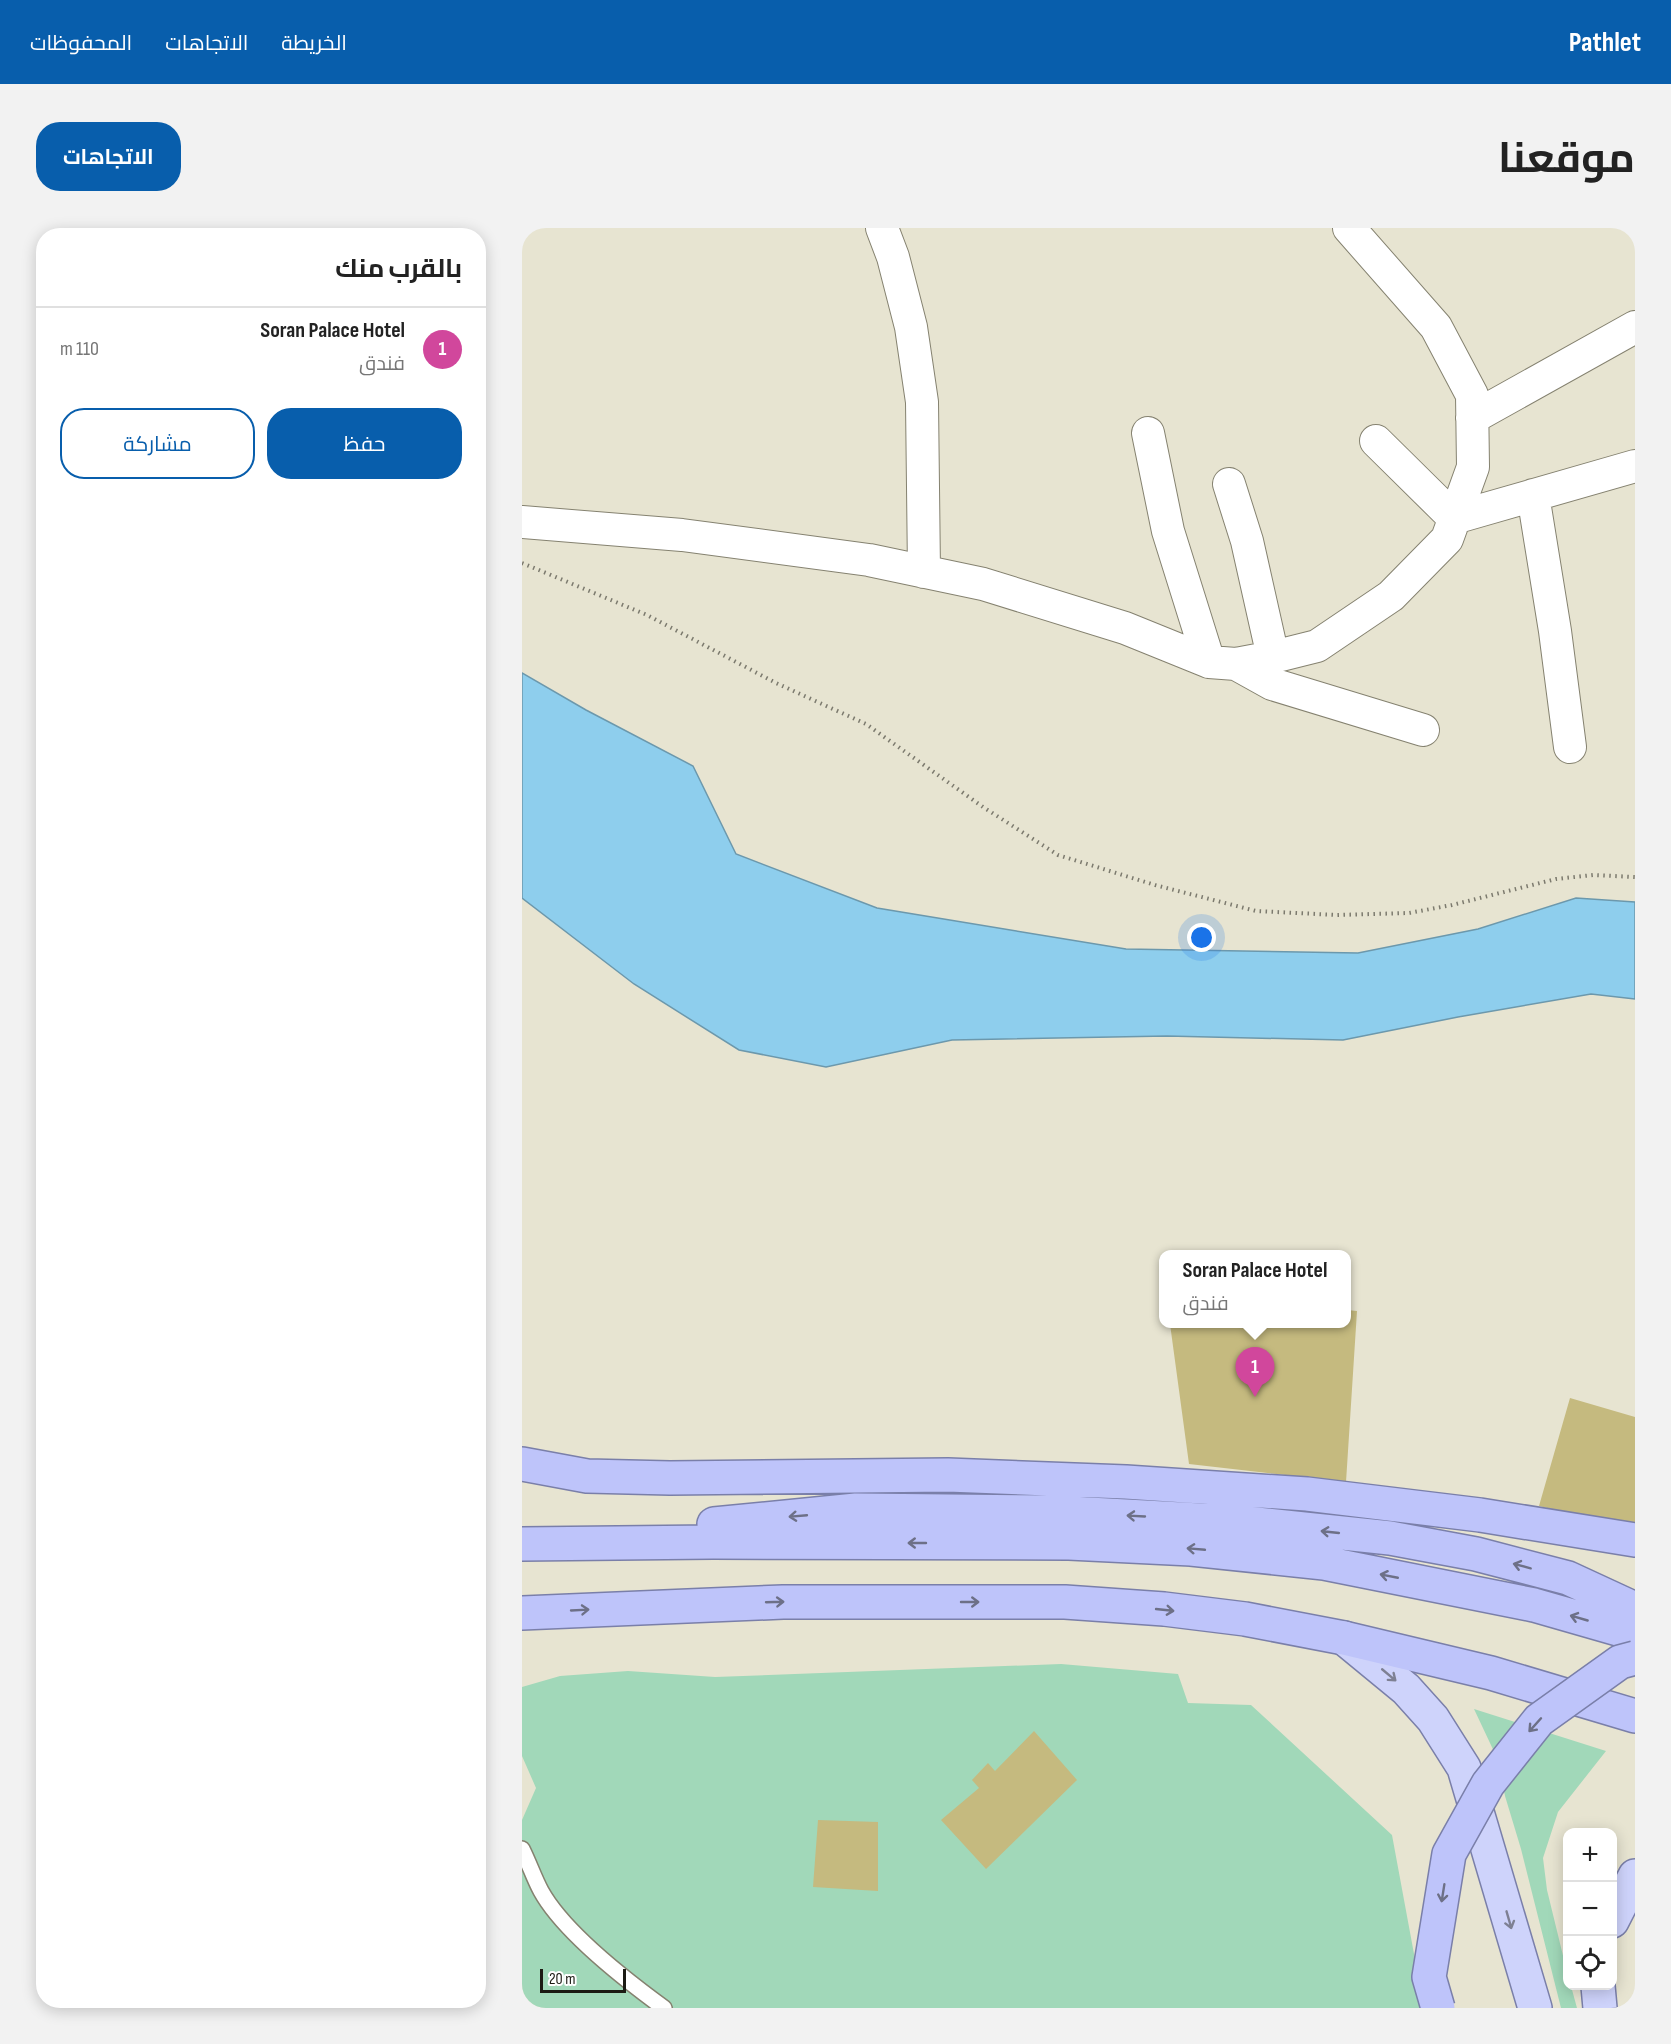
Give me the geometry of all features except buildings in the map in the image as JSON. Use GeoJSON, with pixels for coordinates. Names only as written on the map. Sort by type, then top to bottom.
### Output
{"type":"FeatureCollection","features":[{"type":"Feature","properties":{"kind":"highway"},"geometry":{"type":"LineString","coordinates":[[522,1464],[587,1476],[670,1479],[948,1474],[1126,1482],[1307,1494],[1480,1515],[1635,1540]]}},
{"type":"Feature","properties":{"kind":"highway"},"geometry":{"type":"LineString","coordinates":[[621,1543],[676,1529],[856,1510],[1051,1512],[1225,1521],[1390,1538],[1476,1554],[1568,1578],[1629,1625]]}},
{"type":"Feature","properties":{"kind":"highway"},"geometry":{"type":"LineString","coordinates":[[522,1544],[1069,1543],[1191,1549],[1324,1563],[1629,1625]]}},
{"type":"Feature","properties":{"kind":"highway"},"geometry":{"type":"LineString","coordinates":[[522,1613],[783,1602],[1065,1602],[1164,1609],[1233,1618],[1344,1638],[1491,1673],[1635,1716]]}},
{"type":"Feature","properties":{"kind":"highway"},"geometry":{"type":"LineString","coordinates":[[1438,2008],[1429,1977],[1449,1854],[1488,1784],[1539,1720],[1620,1662],[1635,1658]]}},
{"type":"Feature","properties":{"kind":"main road"},"geometry":{"type":"LineString","coordinates":[[1344,1638],[1406,1689],[1433,1719],[1464,1768],[1535,2008]]}},
{"type":"Feature","properties":{"kind":"main road"},"geometry":{"type":"LineString","coordinates":[[1617,1911],[1635,1876]]}},
{"type":"Feature","properties":{"kind":"main road"},"geometry":{"type":"LineString","coordinates":[[1598,1990],[1599,2008]]}},
{"type":"Feature","properties":{"kind":"street"},"geometry":{"type":"LineString","coordinates":[[882,228],[911,327],[922,402],[924,572]]}},
{"type":"Feature","properties":{"kind":"street"},"geometry":{"type":"LineString","coordinates":[[1223,663],[1273,657],[1317,646],[1391,596],[1447,539],[1473,467],[1472,395],[1436,327],[1349,228]]}},
{"type":"Feature","properties":{"kind":"street"},"geometry":{"type":"LineString","coordinates":[[1472,418],[1635,327]]}},
{"type":"Feature","properties":{"kind":"street"},"geometry":{"type":"LineString","coordinates":[[1148,433],[1168,531],[1223,663]]}},
{"type":"Feature","properties":{"kind":"street"},"geometry":{"type":"LineString","coordinates":[[1376,441],[1454,518]]}},
{"type":"Feature","properties":{"kind":"street"},"geometry":{"type":"LineString","coordinates":[[1454,518],[1635,466]]}},
{"type":"Feature","properties":{"kind":"street"},"geometry":{"type":"LineString","coordinates":[[1229,484],[1247,541],[1273,657]]}},
{"type":"Feature","properties":{"kind":"street"},"geometry":{"type":"LineString","coordinates":[[1533,495],[1556,631],[1570,747]]}},
{"type":"Feature","properties":{"kind":"street"},"geometry":{"type":"LineString","coordinates":[[522,522],[682,536],[869,560],[983,584],[1125,628],[1223,663],[1272,684],[1423,730]]}},
{"type":"Feature","properties":{"kind":"lane"},"geometry":{"type":"LineString","coordinates":[[522,1849],[542,1892],[559,1917],[641,1991],[664,2008]]}},
{"type":"Feature","properties":{"kind":"path"},"geometry":{"type":"LineString","coordinates":[[522,562],[648,615],[776,683],[866,724],[983,807],[1058,855],[1155,885],[1256,911],[1337,915],[1409,913],[1452,905],[1556,879],[1593,875],[1635,877]]}},
{"type":"Feature","properties":{"kind":"green space"},"geometry":{"type":"Polygon","coordinates":[[[1061,1664],[1178,1674],[1188,1703],[1251,1705],[1392,1835],[1424,2008],[522,2008],[522,1820],[536,1788],[522,1756],[522,1687],[560,1676],[628,1671],[715,1677],[1061,1664]]]}},
{"type":"Feature","properties":{"kind":"green space"},"geometry":{"type":"Polygon","coordinates":[[[1474,1709],[1606,1751],[1558,1812],[1543,1858],[1547,1890],[1563,1956],[1563,1990],[1572,1990],[1577,2008],[1561,2008],[1521,1849],[1505,1796],[1498,1760],[1474,1709]]]}},
{"type":"Feature","properties":{"kind":"water"},"geometry":{"type":"Polygon","coordinates":[[[522,673],[586,710],[693,766],[736,854],[877,908],[1126,949],[1358,953],[1478,929],[1576,898],[1635,902],[1635,999],[1591,994],[1343,1040],[1167,1036],[952,1040],[826,1067],[739,1050],[634,984],[522,898],[522,673]]]}},
{"type":"Feature","properties":{"kind":"place","name":"Soran Palace Hotel"},"geometry":{"type":"Point","coordinates":[1255,1397]}}]}
